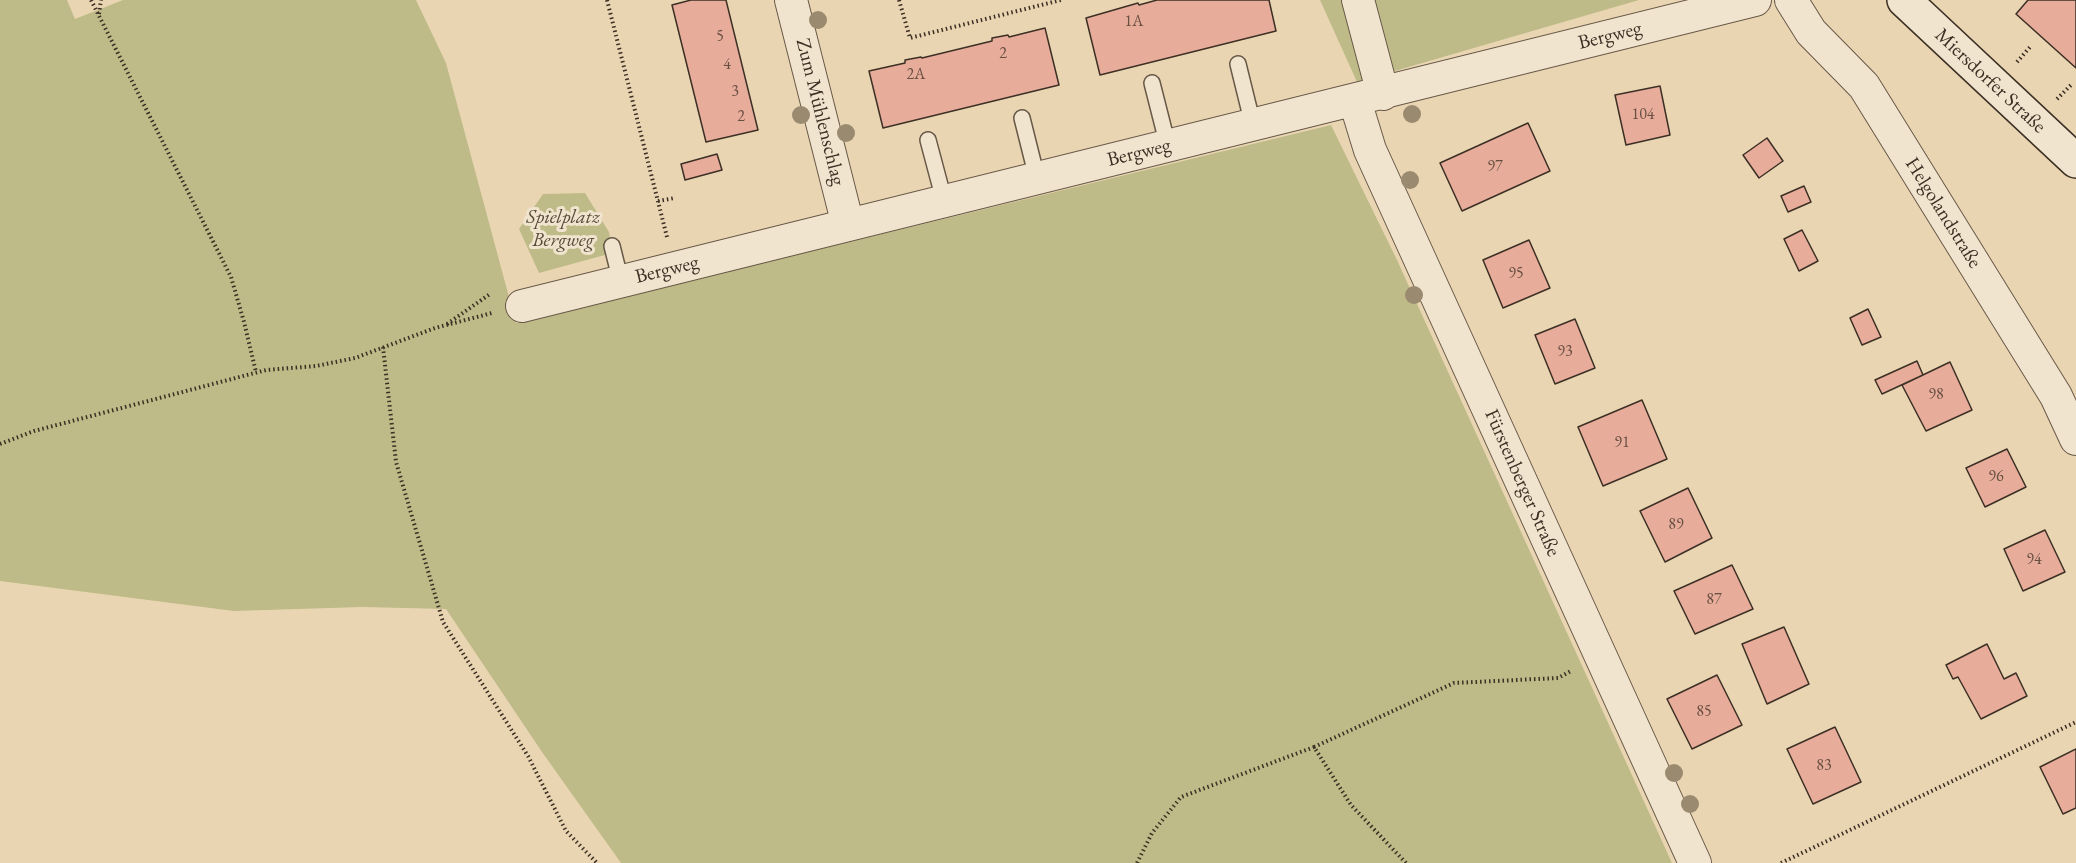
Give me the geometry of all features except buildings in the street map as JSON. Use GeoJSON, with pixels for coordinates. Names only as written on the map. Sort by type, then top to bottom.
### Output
{"type":"FeatureCollection","features":[{"type":"Feature","properties":{"kind":"street","name":"Zum Mühlenschlag"},"geometry":{"type":"LineString","coordinates":[[791,0],[848,225]]}},
{"type":"Feature","properties":{"kind":"street","name":"Fürstenberger Straße"},"geometry":{"type":"LineString","coordinates":[[1358,0],[1369,97],[1370,150],[1695,863]]}},
{"type":"Feature","properties":{"kind":"street","name":"Bergweg"},"geometry":{"type":"LineString","coordinates":[[510,297],[621,282],[1755,0]]}},
{"type":"Feature","properties":{"kind":"street","name":"Helgolandstraße"},"geometry":{"type":"LineString","coordinates":[[1791,0],[1811,32],[1864,86],[2056,396],[2076,439]]}},
{"type":"Feature","properties":{"kind":"street","name":"Miersdorfer Straße"},"geometry":{"type":"LineString","coordinates":[[1904,0],[2076,161]]}},
{"type":"Feature","properties":{"kind":"lane"},"geometry":{"type":"LineString","coordinates":[[1238,64],[1253,125]]}},
{"type":"Feature","properties":{"kind":"lane"},"geometry":{"type":"LineString","coordinates":[[1152,83],[1168,146]]}},
{"type":"Feature","properties":{"kind":"lane"},"geometry":{"type":"LineString","coordinates":[[1022,118],[1037,178]]}},
{"type":"Feature","properties":{"kind":"lane"},"geometry":{"type":"LineString","coordinates":[[928,140],[944,200]]}},
{"type":"Feature","properties":{"kind":"lane"},"geometry":{"type":"LineString","coordinates":[[612,246],[621,282]]}},
{"type":"Feature","properties":{"kind":"path"},"geometry":{"type":"LineString","coordinates":[[91,0],[231,277],[256,372]]}},
{"type":"Feature","properties":{"kind":"path"},"geometry":{"type":"LineString","coordinates":[[99,14],[101,0]]}},
{"type":"Feature","properties":{"kind":"path"},"geometry":{"type":"LineString","coordinates":[[607,0],[669,246]]}},
{"type":"Feature","properties":{"kind":"path"},"geometry":{"type":"LineString","coordinates":[[899,0],[910,38],[1061,0]]}},
{"type":"Feature","properties":{"kind":"path"},"geometry":{"type":"LineString","coordinates":[[2017,63],[2030,48]]}},
{"type":"Feature","properties":{"kind":"path"},"geometry":{"type":"LineString","coordinates":[[2057,100],[2071,85]]}},
{"type":"Feature","properties":{"kind":"path"},"geometry":{"type":"LineString","coordinates":[[658,201],[675,198]]}},
{"type":"Feature","properties":{"kind":"path"},"geometry":{"type":"LineString","coordinates":[[0,444],[34,431],[256,372],[326,364],[355,358],[383,346],[445,326],[510,297]]}},
{"type":"Feature","properties":{"kind":"path"},"geometry":{"type":"LineString","coordinates":[[445,326],[510,297]]}},
{"type":"Feature","properties":{"kind":"path"},"geometry":{"type":"LineString","coordinates":[[383,346],[396,462],[443,622],[528,756],[566,831],[597,863]]}},
{"type":"Feature","properties":{"kind":"path"},"geometry":{"type":"LineString","coordinates":[[1137,863],[1152,833],[1181,797],[1314,747],[1454,683],[1558,678],[1600,654]]}},
{"type":"Feature","properties":{"kind":"path"},"geometry":{"type":"LineString","coordinates":[[1781,863],[2076,723]]}},
{"type":"Feature","properties":{"kind":"path"},"geometry":{"type":"LineString","coordinates":[[1314,747],[1351,805],[1406,863]]}},
{"type":"Feature","properties":{"kind":"green space"},"geometry":{"type":"Polygon","coordinates":[[[0,0],[67,0],[75,19],[123,0],[416,0],[446,63],[516,323],[1331,125],[1397,260],[1672,863],[621,863],[542,752],[446,609],[362,607],[234,611],[0,581],[0,0]]]}},
{"type":"Feature","properties":{"kind":"green space"},"geometry":{"type":"Polygon","coordinates":[[[1320,0],[1639,0],[1357,82],[1320,0]]]}},
{"type":"Feature","properties":{"kind":"green space","name":"Spielplatz Bergweg"},"geometry":{"type":"Polygon","coordinates":[[[585,193],[609,232],[612,253],[539,273],[519,229],[543,194],[585,193]]]}}]}
